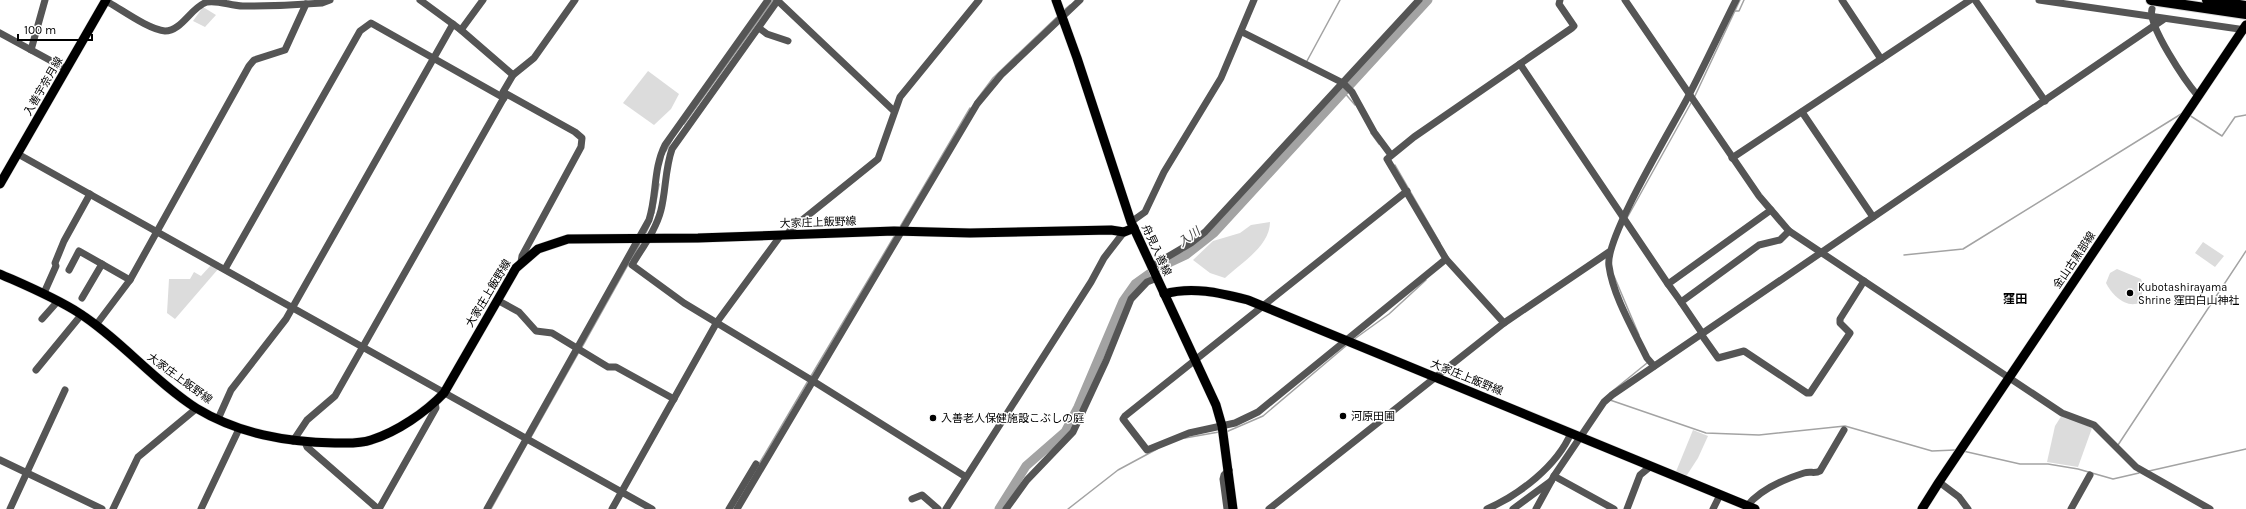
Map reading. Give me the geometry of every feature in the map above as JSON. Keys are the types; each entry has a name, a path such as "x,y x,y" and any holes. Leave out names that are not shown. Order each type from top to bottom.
{"highway":[{"path":"2207,0 2246,6"},
{"path":"2151,8 2246,14"}],"main road":[{"name":"入善宇奈月線","path":"0,184 106,0"},
{"name":"舟見入善線","path":"1056,0 1061,18 1077,58 1132,225 1214,401 1222,426 1233,509"},
{"name":"金山古黒部線","path":"1922,509 1938,482 2245,28"},
{"name":"大家庄上飯野線","path":"0,274 44,293 82,314 154,376 196,408 239,429 273,438 293,441 357,443 370,441 400,426 435,402 444,392 497,300 521,262 538,249 557,241 568,239 645,237 698,238 899,231 1015,232 1111,230 1124,232 1132,225"},
{"name":"大家庄上飯野線","path":"1164,294 1178,290 1198,290 1236,297 1262,306 1751,507"}],"street":[{"path":"32,50 45,0"},
{"path":"106,0 157,30 167,31 180,23 199,5 207,2 214,1 241,6 322,3 330,0"},
{"path":"420,0 461,30 513,75"},
{"path":"461,30 483,0"},
{"path":"293,441 307,420 335,396 505,96 503,92 513,75 534,58 575,0"},
{"path":"645,237 655,198 656,166 665,145 768,0"},
{"path":"487,509 578,348 661,212 667,165 672,149 778,0 894,111"},
{"path":"612,509 717,322 784,235 878,159 894,111 906,88 979,0"},
{"path":"738,509 899,231 988,88 1080,0"},
{"path":"1152,266 1191,243 1205,232 1419,0"},
{"path":"1504,323 1446,259 1387,159 1414,137 1572,28 1574,26 1559,4 1560,0"},
{"path":"1625,0 1732,158 1771,210 1789,231 2062,413 2094,425 2136,467 2210,509"},
{"path":"1654,366 1647,358 1617,293 1608,266 1609,252 1624,218 1689,95 1736,0"},
{"path":"1842,0 1881,58"},
{"path":"1732,158 1970,0"},
{"path":"1974,0 2044,101"},
{"path":"2039,0 2109,12 2151,8 2164,19 2245,28"},
{"path":"1132,225 1145,212 1164,172 1221,78 1242,32 1251,1"},
{"path":"96,325 130,280 250,66 254,60 285,50 306,4"},
{"path":"2151,8 2154,27 2187,83 2198,96"},
{"path":"1487,509 1507,499 1550,464 1604,402 1820,252 2164,19"},
{"path":"225,270 360,31 371,23 505,96 575,132 582,138 581,147 522,256 521,262"},
{"path":"218,419 231,390 286,319 453,24"},
{"path":"759,28 767,34 788,41"},
{"path":"1242,32 1343,83 1351,91 1374,132 1391,155"},
{"path":"0,33 66,69"},
{"path":"1520,64 1718,358 1744,351 1807,393 1810,393 1850,333 1840,323 1840,319 1864,282"},
{"path":"1802,112 1873,217"},
{"path":"18,154 652,509"},
{"path":"1407,192 1194,360 1123,419 1148,450 1189,434 1245,420 1258,412 1350,341 1446,259"},
{"path":"44,293 56,266 55,263 64,241 90,194"},
{"path":"1668,284 1771,210"},
{"path":"1681,302 1759,245 1780,240 1789,231"},
{"path":"946,509 1091,282 1104,258 1124,232"},
{"path":"69,270 79,250 130,280"},
{"path":"1269,509 1504,323 1609,252"},
{"path":"629,263 684,303 813,381 966,478"},
{"path":"82,298 102,264"},
{"path":"1006,509 1027,480 1073,432 1106,361 1131,299 1147,282 1157,278"},
{"path":"497,300 519,312 536,331 552,334 608,367 616,367 674,399"},
{"path":"42,319 58,301"},
{"path":"36,370 82,314"},
{"path":"10,509 65,390"},
{"path":"305,442 307,447 379,509 436,408 435,402"},
{"path":"113,509 138,457 196,408"},
{"path":"201,509 239,429"},
{"path":"1751,507 1757,494 1801,474 1820,471 1844,430"},
{"path":"1536,509 1575,435"},
{"path":"0,460 102,509"},
{"path":"729,509 756,464"},
{"path":"1627,509 1640,475 1651,466"},
{"path":"1227,509 1223,479 1224,475 1229,470"},
{"path":"2071,509 2090,475"},
{"path":"1513,509 1553,478"},
{"path":"1553,478 1614,509"},
{"path":"1938,482 1959,497 1968,509"},
{"path":"912,499 922,495 938,509"},
{"path":"1713,509 1720,495"}],"shaded area":[{"path":"203,7 216,15 205,27 193,21"},
{"path":"648,71 679,94 671,109 654,125 623,103"},
{"path":"1270,222 1269,231 1260,246 1225,278 1210,273 1193,260 1213,241 1240,233 1251,225"},
{"path":"2203,242 2224,256 2215,267 2195,253"},
{"path":"212,264 219,268 175,319 167,313 169,279 190,279 194,272 201,276"},
{"path":"2117,269 2141,279 2143,285 2141,302 2136,304 2125,303 2120,300 2109,288 2106,283 2110,273"},
{"path":"2062,415 2092,428 2078,467 2047,462 2055,426"},
{"path":"1693,430 1708,436 1698,458 1685,478 1675,474"}],"waterway":[{"path":"684,124 773,0"},
{"path":"1307,61 1340,0"},
{"name":"入川","path":"999,509 1026,466 1065,432 1078,407 1123,301 1135,284 1156,269 1186,255 1214,233 1428,0"},
{"path":"1694,98 1740,0"},
{"path":"1735,11 1739,11 1744,0"},
{"path":"1064,10 1070,5"},
{"path":"975,102 993,78 1058,16"},
{"path":"1343,91 1355,105"},
{"path":"1627,218 1691,103"},
{"path":"900,227 970,108"},
{"path":"1904,255 1963,249 2181,114"},
{"path":"2189,115 2222,136 2235,117 2246,115"},
{"path":"1371,133 1379,144"},
{"path":"666,151 672,140"},
{"path":"1395,165 1440,243"},
{"path":"654,213 659,184"},
{"path":"645,235 650,224"},
{"path":"811,376 895,235"},
{"path":"631,260 641,242"},
{"path":"2118,445 2246,251"},
{"path":"581,349 629,263"},
{"path":"1614,276 1639,335"},
{"path":"1353,340 1389,314 1426,280"},
{"path":"1226,432 1263,416 1347,345"},
{"path":"530,439 579,352"},
{"path":"1610,393 1647,363"},
{"path":"759,464 808,381"},
{"path":"1610,400 1706,433 1759,435 1845,426 1932,451 1955,450"},
{"path":"1185,438 1219,432"},
{"path":"491,509 528,442"},
{"path":"1068,509 1118,470 1157,449"},
{"path":"2149,471 2246,449"},
{"path":"1963,451 2020,464 2048,464 2078,469 2113,479 2139,473"}],"place":[{"name":"Kubotashirayama Shrine 窪田白山神社","path":"2130,293"},
{"name":"河原田圃","path":"1343,416"},
{"name":"入善老人保健施設こぶしの庭","path":"933,418"}],"district":[{"name":"窪田","path":"2015,299"}]}
